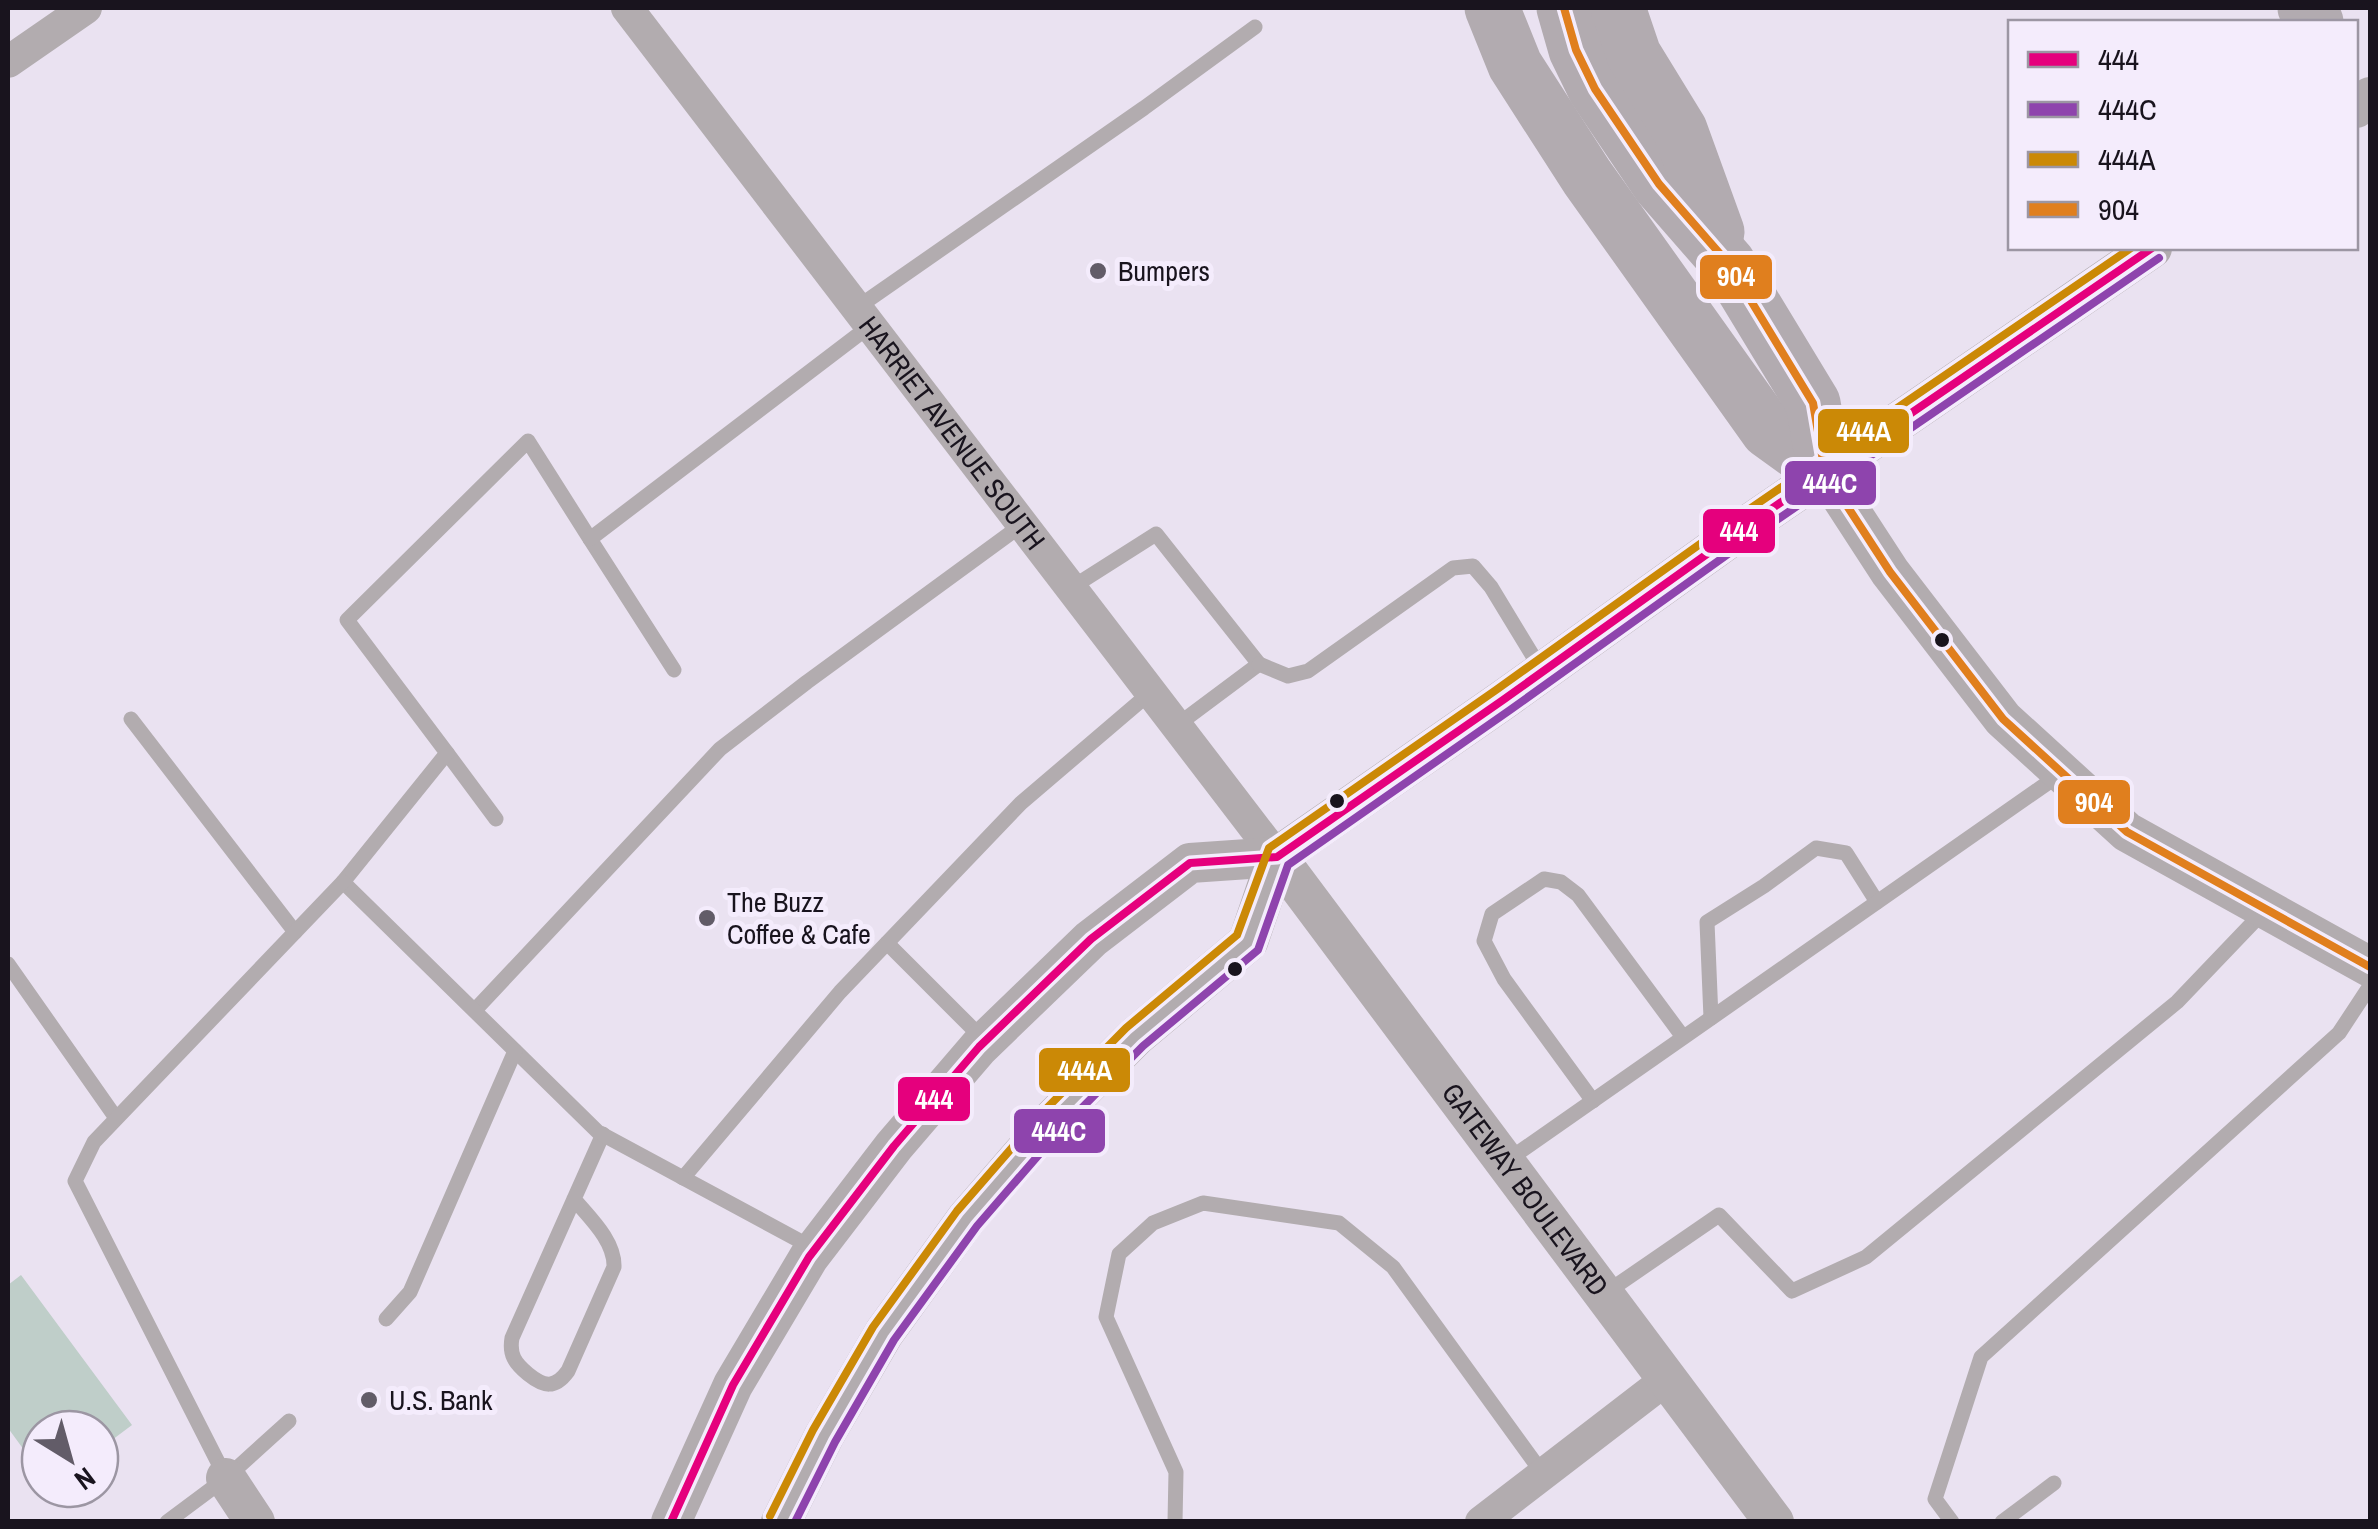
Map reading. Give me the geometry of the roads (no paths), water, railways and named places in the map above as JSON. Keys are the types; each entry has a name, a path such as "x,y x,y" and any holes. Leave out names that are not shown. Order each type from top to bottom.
{"highway":[{"path":"1492,8 1516,66 1586,177 1734,384 1768,431 1825,472"},
{"path":"1564,8 1576,50 1594,88 1659,184 1728,263 1813,403 1825,472"},
{"path":"1618,8 1634,55 1680,130 1728,263"}],"street":[{"path":"8,62 86,8"},
{"name":"HARRIET AVENUE SOUTH","path":"627,8 1276,856"},
{"path":"671,1522 733,1385 816,1250 894,1146 985,1041 1091,939 1190,863 1276,856 2149,250"},
{"path":"1825,472 1890,572 2004,719 2126,832 2370,968"},
{"path":"781,1522 824,1436 884,1333 967,1218 1053,1119 1121,1051 1248,942 1276,856"},
{"name":"GATEWAY BOULEVARD","path":"1276,856 1774,1522"},
{"path":"1481,1522 1667,1379"},
{"path":"226,1478 256,1522"}],"lane":[{"path":"590,539 864,316 1255,27"},
{"path":"496,819 347,620 528,441 674,670"},
{"path":"474,1010 720,749 1023,524"},
{"path":"1071,588 1156,534 1259,664 1288,676 1308,670 1453,568 1474,566 1543,672"},
{"path":"1176,726 1259,664"},
{"path":"683,1178 840,992 887,943 1021,804 1151,692"},
{"path":"132,719 294,932"},
{"path":"226,1478 75,1181 94,1142 344,882 447,753"},
{"path":"1505,1162 2062,773"},
{"path":"1711,1018 1707,922 1816,848 1846,853 1877,902"},
{"path":"1593,1101 1504,979 1484,941 1492,914 1522,892 1544,879 1561,882 1578,895 1683,1037"},
{"path":"344,882 603,1134 816,1250"},
{"path":"1604,1294 1719,1215 1792,1292 1866,1257 2176,1002 2266,909"},
{"path":"887,943 985,1041"},
{"path":"8,964 116,1118"},
{"path":"1952,1522 1935,1499 1981,1357 2338,1032 2370,986"},
{"path":"386,1319 410,1292 515,1050"},
{"path":"574,1199 608,1244 614,1255 614,1267 568,1371 553,1386 543,1385 516,1364 510,1351 512,1338 574,1199 603,1134"},
{"path":"1176,1522 1176,1472 1106,1317 1118,1254 1153,1223 1203,1203 1339,1223 1393,1267 1543,1474"},
{"path":"167,1522 226,1478 290,1421"},
{"path":"2002,1522 2054,1483"}],"place":[{"name":"Bumpers","path":"1098,271"},
{"name":"The Buzz Coffee & Cafe","path":"707,918"},
{"name":"U.S. Bank","path":"369,1400"}]}
